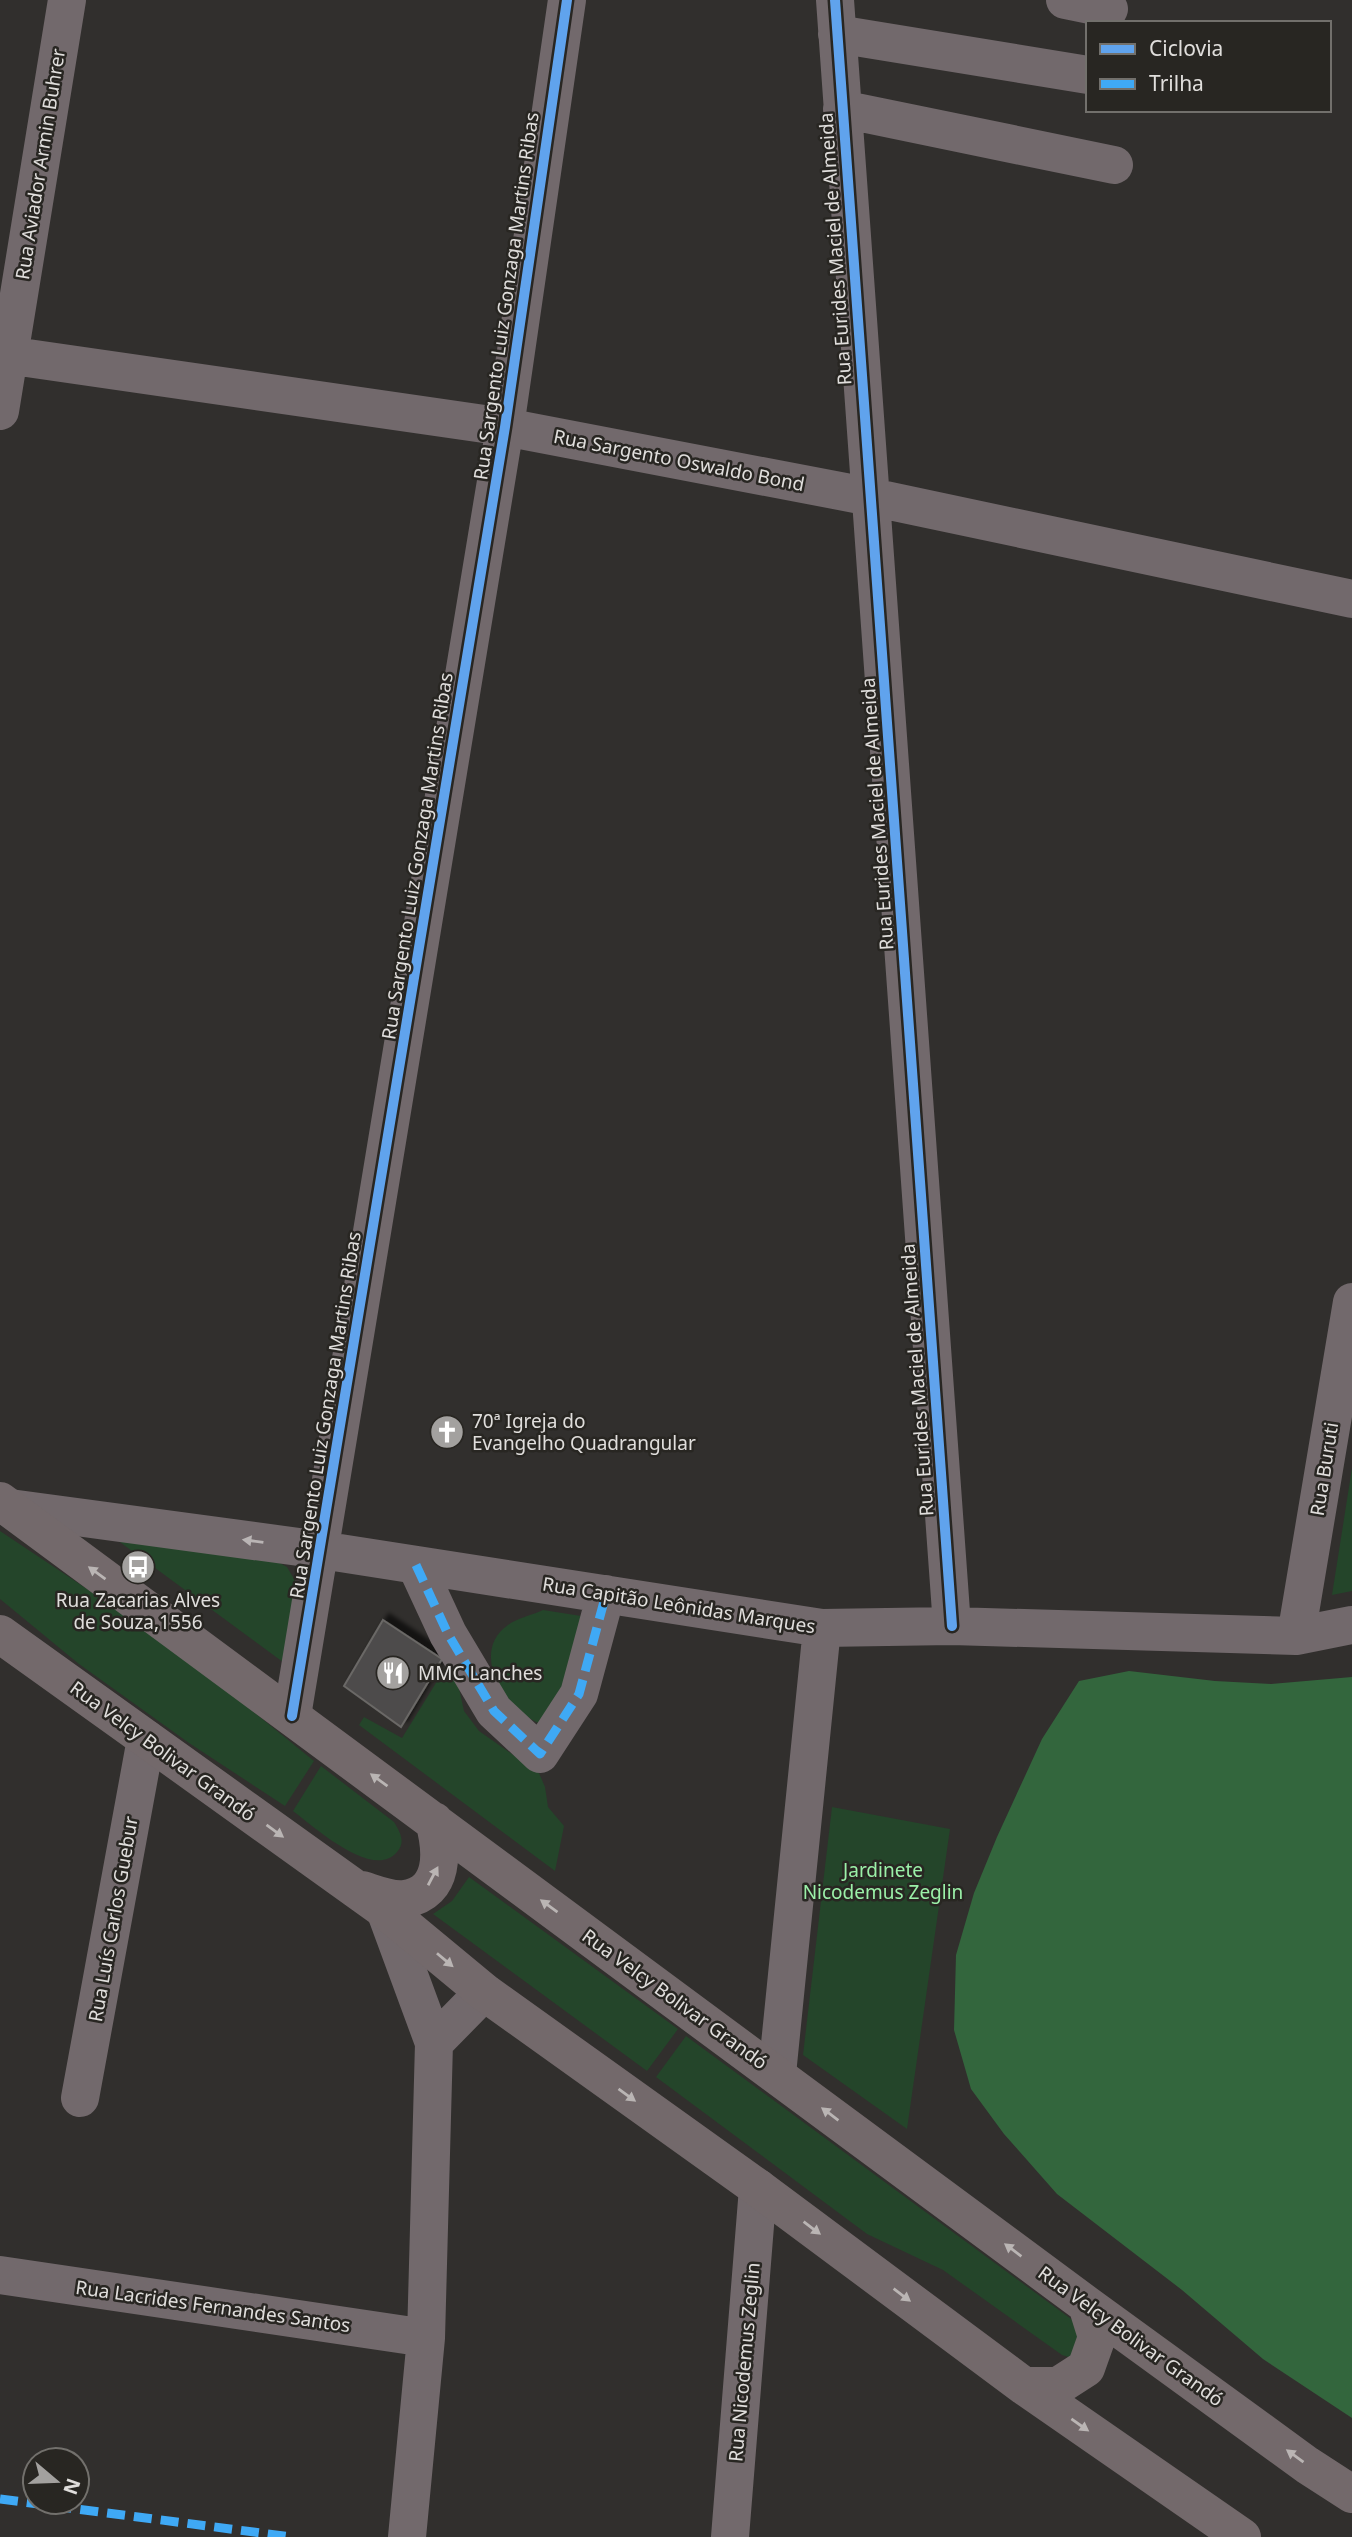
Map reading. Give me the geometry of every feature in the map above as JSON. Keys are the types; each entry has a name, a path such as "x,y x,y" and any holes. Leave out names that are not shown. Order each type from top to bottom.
{"main road":[{"name":"Rua Velcy Bolivar Grandó","path":"5,1505 1087,2305 1307,2465 1352,2494"},
{"name":"Rua Velcy Bolivar Grandó","path":"0,1634 385,1910 484,1992 758,2188 1024,2386 1242,2537"},
{"path":"353,1887 386,1897 404,1899 421,1894 433,1882 439,1864 441,1846 434,1821"},
{"path":"1024,2386 1058,2386 1086,2368 1097,2337 1087,2305"}],"street":[{"name":"Rua Aviador Armin Buhrer","path":"0,411 5,354 67,0"},
{"name":"Rua Sargento Luiz Gonzaga Martins Ribas","path":"292,1716 505,427 567,0"},
{"path":"1065,0 1109,9"},
{"path":"836,17 1086,75"},
{"name":"Rua Eurides Maciel de Almeida","path":"836,17 952,1626"},
{"path":"842,109 1114,165"},
{"name":"Rua Sargento Oswaldo Bond","path":"5,354 505,427 871,496 1352,598"},
{"name":"Rua Buruti","path":"1296,1636 1352,1302"},
{"name":"Rua Capitão Leônidas Marques","path":"5,1505 321,1550 822,1628 952,1626 1296,1636 1352,1625"},
{"path":"416,1565 448,1634 494,1711 540,1754 579,1694 606,1594"},
{"path":"778,2074 822,1628"},
{"name":"Rua Luís Carlos Guebur","path":"80,2098 146,1739"},
{"path":"385,1910 434,2043 426,2338 407,2537"},
{"path":"434,2043 484,1992"},
{"name":"Rua Nicodemus Zeglin","path":"730,2537 758,2188"},
{"name":"Rua Lacrides Fernandes Santos","path":"0,2275 426,2338"}],"green space":[{"path":"1352,1468 1352,1591 1332,1595"},
{"path":"0,1531 132,1619 219,1684 314,1761 285,1806 189,1743 79,1664 0,1599"},
{"path":"113,1537 276,1561 287,1567 300,1589 287,1665"},
{"path":"543,1610 594,1618 546,1725 532,1720 506,1697 492,1667 491,1651 496,1637 508,1625"},
{"path":"447,1665 458,1684 464,1711 479,1731 539,1773 545,1787 548,1807 564,1826 555,1871 359,1725 364,1717 402,1738"},
{"path":"1129,1671 1215,1681 1271,1684 1352,1677 1352,2418 1263,2359 1182,2290 1057,2194 1004,2134 971,2089 954,2030 956,1955 974,1893 1042,1739 1079,1681"},
{"path":"321,1766 394,1822 402,1841 397,1852 386,1859 373,1860 359,1856 328,1838 293,1811"},
{"name":"Jardinete Nicodemus Zeglin","path":"832,1807 950,1829 907,2129 803,2055"},
{"path":"469,1877 678,2029 647,2071 433,1914 452,1901"},
{"path":"686,2036 1082,2327 1075,2359 1062,2355 943,2270 867,2234 656,2077"}],"building":[{"name":"MMC Lanches","path":"383,1620 442,1659 401,1727 344,1686"}],"marked path":[{"path":"416,1565 448,1634 494,1711 540,1754 579,1694 606,1594"},
{"path":"0,2499 292,2537"}],"cycle path":[{"path":"292,1716 505,427 567,0"},
{"path":"835,0 952,1626"}],"place":[{"name":"70ª Igreja do Evangelho Quadrangular","path":"447,1432"},
{"name":"Rua Zacarias Alves de Souza,1556","path":"138,1567"},
{"name":"MMC Lanches","path":"393,1673"}]}
